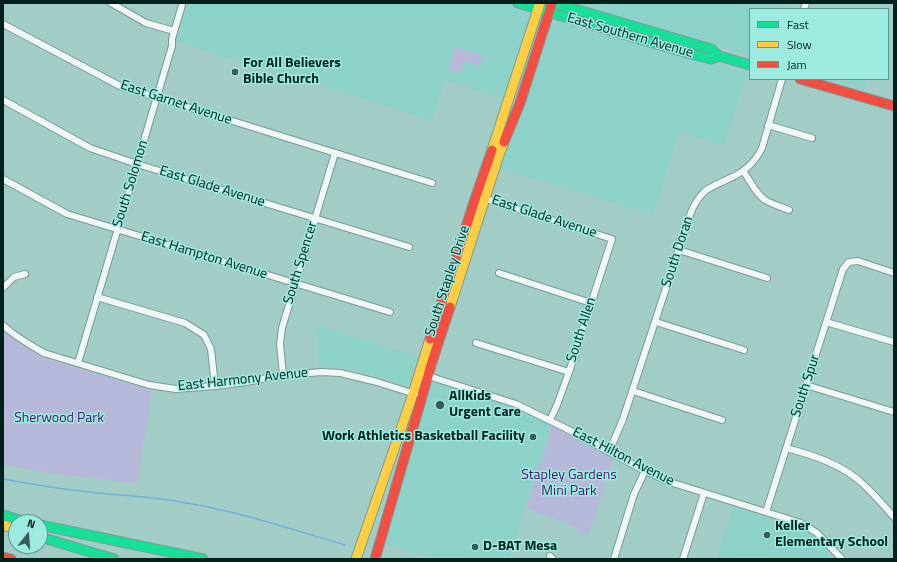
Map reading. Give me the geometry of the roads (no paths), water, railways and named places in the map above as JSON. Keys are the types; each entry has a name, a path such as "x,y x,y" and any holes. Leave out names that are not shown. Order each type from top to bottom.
{"main road":[{"name":"East Southern Avenue","path":"518,3 539,6 549,12 711,59 719,56"},
{"name":"East Southern Avenue","path":"553,3 711,49 719,56 749,65"},
{"name":"South Stapley Drive","path":"356,559 390,464 419,374 480,197 498,158 520,103 553,3"},
{"name":"South Stapley Drive","path":"375,559 509,99 539,6"},
{"path":"659,45 663,42 669,42 688,46 696,45"},
{"path":"803,80 894,106"},
{"path":"508,131 505,129 505,126 511,108 509,99"},
{"path":"401,429 402,443 398,461 398,464 401,467"},
{"path":"390,464 395,470 389,494 392,500"},
{"path":"48,527 203,559"},
{"path":"48,539 114,559"},
{"path":"3,557 11,559"}],"street":[{"path":"111,3 146,23 174,31"},
{"name":"South Solomon","path":"78,363 172,46 172,39 182,5"},
{"name":"East Garnet Avenue","path":"3,24 120,86 432,183"},
{"name":"South Doran","path":"609,452 624,419 693,207 700,196 707,190 743,171 753,163 758,156 762,148 782,80"},
{"name":"East Glade Avenue","path":"3,100 90,148 137,164 409,247"},
{"path":"768,125 812,138"},
{"name":"South Spencer","path":"283,375 280,344 282,328 314,218 335,153"},
{"path":"743,171 764,199 789,210"},
{"name":"East Hampton Avenue","path":"3,179 67,214 390,312"},
{"name":"East Glade Avenue","path":"480,197 612,239"},
{"name":"South Allen","path":"550,420 569,372 612,239"},
{"path":"678,250 767,278"},
{"name":"South Spur","path":"766,512 843,269 849,262 858,261 894,273"},
{"path":"499,273 591,303"},
{"path":"3,288 14,277 25,274"},
{"path":"97,297 185,323 204,335 211,349 216,386"},
{"path":"656,322 744,350"},
{"path":"826,322 894,342"},
{"name":"East Harmony Avenue","path":"3,324 9,331 44,353 153,385 176,389 216,386 283,375 322,372 378,382 422,396"},
{"path":"476,343 569,372"},
{"name":"East Hilton Avenue","path":"419,374 516,404 550,420 645,471 673,483 801,523 817,533 842,559"},
{"path":"806,385 894,412"},
{"path":"633,391 722,420"},
{"path":"786,448 815,457 855,477 865,485 893,514"},
{"path":"614,559 634,494 645,471"},
{"path":"683,559 704,493"}],"waterway":[{"path":"3,479 63,489 171,500 223,510 345,545"}],"place":[{"name":"For All Believers Bible Church","path":"235,72"},
{"name":"AllKids Urgent Care","path":"440,405"},
{"name":"Work Athletics Basketball Facility","path":"533,437"},
{"name":"Keller Elementary School","path":"767,535"},
{"name":"D-BAT Mesa","path":"475,547"}],"park label":[{"name":"Sherwood Park","path":"59,419"},
{"name":"Stapley Gardens Mini Park","path":"569,484"}]}
